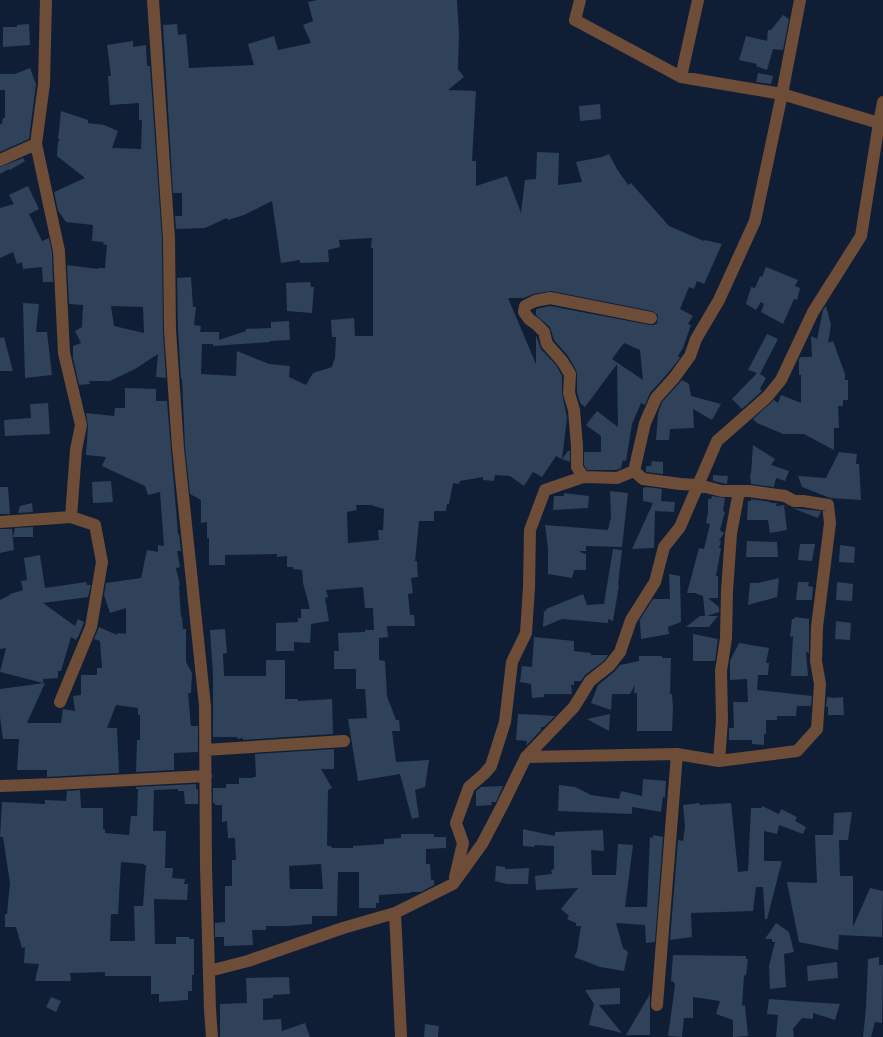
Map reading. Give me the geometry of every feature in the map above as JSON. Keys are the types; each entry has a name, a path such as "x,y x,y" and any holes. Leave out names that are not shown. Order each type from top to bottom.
{"street":[{"path":"46,0 44,84 36,144 59,251 64,353 81,425 76,450 71,517"},
{"path":"153,0 169,239 170,330 178,448 205,706 206,867 212,1037"},
{"path":"580,0 575,20 681,77 782,94 881,124"},
{"path":"681,77 698,0"},
{"path":"634,471 645,423 656,398 674,378 690,356 696,339 719,300 755,221 800,0"},
{"path":"209,971 248,961 343,928 395,914 453,884 482,844 526,757 574,707 590,681 608,666 620,652 631,620 656,582 664,547 680,527 717,441 767,396 781,380 813,312 862,236 881,124 883,102"},
{"path":"0,160 36,144"},
{"path":"583,477 578,467 578,446 574,410 569,393 570,374 562,361 547,344 544,332 529,319 524,312 524,306 550,298 651,318"},
{"path":"453,884 463,843 456,823 469,788 491,766 505,722 512,662 526,633 529,587 530,530 545,490 583,477 617,478 634,471"},
{"path":"526,757 677,754 719,761 797,751 818,729 820,684 816,660 817,627 830,523 828,505 794,501 785,496 749,491 722,491 698,485 643,479 634,471"},
{"path":"719,761 722,720 721,671 726,638 727,591 731,534 740,491"},
{"path":"0,522 71,517 95,525 102,562 91,627 60,702"},
{"path":"205,750 344,741"},
{"path":"657,1006 677,754"},
{"path":"0,786 206,776"},
{"path":"395,914 401,1037"}],"building":[{"path":"317,0 457,0 459,33 458,69 464,77 448,90 476,91 472,161 476,161 476,186 507,176 521,213 525,180 536,179 537,152 559,153 558,185 582,182 576,162 602,157 609,154 628,185 631,183 669,226 704,241 722,244 704,284 697,281 694,289 689,287 680,309 693,316 688,324 691,325 683,348 678,356 680,358 650,393 645,405 641,403 632,424 626,461 623,460 621,468 616,470 587,470 584,465 584,452 601,452 601,436 586,425 597,411 618,427 617,364 585,407 580,403 577,392 576,370 568,356 554,340 550,327 536,315 536,309 550,306 650,325 657,323 658,315 652,311 551,291 533,294 524,298 508,298 536,364 536,335 541,349 556,365 562,376 562,393 567,418 562,459 556,456 542,477 533,472 524,486 510,476 495,475 494,481 483,480 483,477 460,481 459,484 453,483 449,504 447,504 446,511 434,511 434,521 419,521 415,561 417,561 418,577 411,578 413,593 408,594 410,615 414,615 415,626 387,626 388,637 379,638 379,660 385,661 387,696 396,720 399,720 400,731 392,731 396,762 429,760 425,787 415,790 419,817 412,819 400,774 358,781 348,719 367,718 365,689 356,689 356,669 334,669 334,651 339,651 338,633 365,632 365,630 374,630 373,608 365,608 363,587 326,590 328,597 325,598 329,621 311,624 310,643 294,642 294,651 276,651 276,623 298,622 298,618 301,618 301,609 310,609 303,583 302,570 287,567 287,556 277,557 277,554 225,555 225,565 209,565 209,538 207,538 207,522 201,523 201,500 190,494 185,447 178,330 177,278 191,277 193,307 196,307 194,325 201,326 200,332 219,332 219,340 246,331 246,329 271,328 271,322 289,321 290,340 213,346 213,344 202,344 201,374 236,376 237,351 269,364 290,366 289,377 306,385 313,373 332,367 335,357 336,337 332,337 331,320 354,318 355,336 373,336 372,238 339,240 340,247 328,250 329,262 300,263 300,260 281,263 272,201 244,215 228,220 227,218 205,228 176,229 175,216 182,216 182,193 173,193 163,25 177,24 178,35 186,34 189,68 254,65 248,44 274,36 278,50 311,43 303,25 313,21 308,2","holes":["624,343 640,350 643,380 612,359","356,505 371,505 384,509 383,530 378,530 379,540 348,543 347,512 357,510"]},
{"path":"783,15 789,19 783,50 773,49 767,70 756,66 757,64 739,60 746,36 767,41 768,30 771,30"},
{"path":"29,24 30,45 3,47 3,27 17,27 17,25"},
{"path":"133,41 133,47 146,45 147,66 150,66 162,239 163,330 166,378 156,377 158,354 135,369 110,381 89,381 90,384 79,385 73,358 73,346 81,343 75,331 82,327 83,305 69,304 67,265 98,269 105,268 107,245 103,244 104,242 92,241 93,225 66,222 58,211 54,192 85,178 57,156 58,142 60,139 58,139 61,111 88,120 88,123 104,125 118,131 112,148 141,149 142,120 139,120 139,103 110,105 108,76 111,76 107,45","holes":["111,306 143,307 144,333 114,326"]},
{"path":"30,68 36,84 29,139 0,152 0,124 2,124 3,118 5,118 5,90 0,90 0,74 15,74"},
{"path":"758,73 773,76 771,84 756,82"},
{"path":"600,104 601,119 580,121 579,106"},
{"path":"23,158 25,161 0,174 0,167"},
{"path":"28,186 39,209 29,214 42,241 49,238 52,252 53,282 43,282 42,267 23,269 22,262 17,264 13,252 0,258 0,208 14,204 9,195"},
{"path":"766,267 798,280 795,286 800,288 797,300 794,299 783,324 761,312 764,304 761,302 756,310 746,304 751,287 755,288"},
{"path":"310,282 311,287 314,287 312,313 287,311 286,283"},
{"path":"23,303 39,304 36,332 47,332 52,375 25,378"},
{"path":"826,306 831,325 828,343 833,341 845,374 845,380 848,380 848,400 843,400 843,406 838,406 839,428 834,428 834,450 804,434 783,434 757,423 753,419 774,400 778,403 781,395 801,403 801,375 799,375 799,360 800,357 812,357 811,336 817,339 823,310"},
{"path":"767,334 778,339 760,374 766,378 760,389 762,391 742,409 732,399 757,373 748,370"},
{"path":"4,337 13,371 0,371 0,338"},
{"path":"682,380 689,384 691,396 721,404 712,420 693,409 694,428 670,429 669,440 656,440 658,413 662,402"},
{"path":"125,388 156,389 156,401 167,401 178,534 181,551 177,551 180,567 176,568 180,585 181,617 183,629 186,629 186,662 192,673 191,693 188,693 191,726 198,726 198,752 174,753 174,770 136,772 137,740 140,740 140,715 138,715 138,708 116,705 107,728 117,728 119,773 47,777 47,770 17,770 19,739 3,739 0,717 0,689 45,683 27,723 61,723 63,709 75,711 73,696 81,695 81,675 97,675 97,668 102,668 100,641 94,639 99,627 117,635 117,633 126,634 126,608 110,613 104,595 106,583 141,578 147,550 158,552 158,545 164,546 160,492 148,495 145,486 102,466 106,457 86,455 88,426 86,413 114,416 115,408 125,408"},
{"path":"48,403 50,434 5,436 4,420 31,418 30,404"},
{"path":"753,445 775,459 771,465 789,471 785,481 776,478 774,487 751,484 750,474"},
{"path":"568,451 570,451 570,462 562,459"},
{"path":"839,452 857,454 856,464 859,464 861,500 830,498 802,487 798,476 826,478"},
{"path":"652,461 663,462 663,474 646,472 646,466 651,466"},
{"path":"713,475 728,476 727,484 713,481"},
{"path":"111,481 113,502 93,503 92,482"},
{"path":"0,487 8,487 10,514 0,514"},
{"path":"643,488 662,489 661,501 675,502 674,512 655,511 654,548 632,549 653,503 643,501"},
{"path":"610,491 628,493 622,547 586,546 586,551 580,552 586,554 586,570 574,570 572,578 548,574 548,548 545,525 608,530 611,517"},
{"path":"564,493 589,496 588,508 553,510 554,496 564,496"},
{"path":"712,496 725,498 723,511 725,512 720,530 724,533 719,541 721,541 719,548 721,548 716,576 718,576 718,598 708,598 719,607 719,612 707,616 718,616 709,627 686,627 700,616 705,616 703,596 695,593 687,593 699,548 704,549 710,524 706,523 708,499 711,499"},
{"path":"751,499 777,503 776,506 784,505 787,530 770,533 768,520 747,520 748,501 751,501"},
{"path":"32,503 33,512 18,513 20,506"},
{"path":"792,508 821,511 818,518"},
{"path":"33,527 33,537 13,537 15,528"},
{"path":"0,529 12,529 14,550 0,553"},
{"path":"747,541 777,542 778,557 746,557"},
{"path":"800,544 815,544 812,561 798,560"},
{"path":"840,545 855,547 854,563 839,562"},
{"path":"613,549 622,550 619,585 613,621 608,619 608,623 562,619 543,627 544,611 546,611 546,609 583,594 587,605 604,604"},
{"path":"40,555 45,588 86,582 87,585 91,585 88,597 43,603 75,626 78,619 84,622 76,640 71,637 61,671 58,671 58,678 43,679 43,683 0,672 6,648 0,649 0,600 10,594 23,590 21,581 27,580 24,558"},
{"path":"669,574 680,576 681,622 668,627 669,634 641,639 639,621 653,599 670,599"},
{"path":"779,578 777,597 748,605 750,583 758,583"},
{"path":"798,582 809,582 808,586 813,587 812,600 796,600"},
{"path":"837,582 853,584 852,601 836,600"},
{"path":"795,617 809,619 809,653 806,652 808,676 791,676 793,636 790,637 792,619"},
{"path":"836,621 851,623 850,640 835,639"},
{"path":"225,629 227,653 223,654 224,676 266,676 266,660 285,660 285,699 298,699 298,701 332,699 333,734 243,740 243,738 238,739 237,737 213,737 213,675 210,630"},
{"path":"693,634 718,639 715,661 693,661"},
{"path":"534,637 574,641 574,651 591,653 591,655 608,655 604,661 585,675 581,681 574,681 574,685 571,685 572,694 544,694 544,697 532,698 531,684 520,682 522,666 532,667"},
{"path":"739,643 769,648 766,663 769,663 768,675 758,675 757,690 812,696 811,706 797,706 796,716 777,716 777,720 766,720 764,745 752,744 752,740 729,740 729,728 734,728 733,702 748,702 747,679 730,680 730,661"},
{"path":"639,656 662,656 662,658 671,658 670,694 672,694 673,709 672,731 637,731 637,693 634,693 635,685 630,694 612,694 611,710 591,703 598,685 620,665 639,661"},
{"path":"827,697 843,697 844,715 828,715 828,707 826,707"},
{"path":"518,714 555,716 544,727 541,727 541,730 526,746 527,741 516,740"},
{"path":"610,714 609,731 587,719"},
{"path":"334,749 334,769 321,769 332,788 328,790 327,846 331,846 332,848 353,848 353,846 384,844 384,839 401,838 401,834 434,834 434,837 446,837 446,848 426,849 426,864 430,864 431,880 434,880 434,885 421,892 379,895 379,903 376,903 376,908 359,908 359,872 338,872 337,916 312,916 312,924 266,926 266,930 252,930 253,945 224,946 224,937 215,937 215,923 225,922 225,886 232,886 232,860 236,860 235,838 228,838 227,821 222,822 222,805 215,805 215,803 213,803 213,788 226,788 226,784 239,784 239,778 256,777 255,754","holes":["321,864 323,889 290,889 289,866"]},
{"path":"643,779 666,781 665,797 663,797 661,812 632,807 632,814 558,811 559,785 575,787 591,795 619,799 621,791 642,796"},
{"path":"196,784 196,789 198,789 198,804 185,804 184,791 178,791 178,789 154,790 153,831 166,831 165,868 173,868 172,878 185,879 184,884 188,884 187,900 154,899 155,944 176,944 176,937 189,937 189,939 194,939 194,975 192,975 192,991 188,991 188,1000 159,1002 159,994 151,994 151,976 105,976 105,972 70,973 71,981 35,981 39,964 24,963 25,947 22,948 16,927 5,927 5,914 7,914 10,883 3,837 0,837 2,802 45,804 45,800 66,801 67,791 80,790 81,808 103,808 103,829 105,829 105,833 129,835 131,816 137,816 138,789 136,789 136,787","holes":["121,862 146,865 143,906 134,906 135,941 110,941 111,914 118,914"]},
{"path":"503,786 496,802 491,802 492,805 476,806 476,791 481,787"},
{"path":"699,803 700,805 731,803 738,872 748,871 751,808 762,808 762,806 779,814 781,809 797,817 795,821 806,827 803,834 779,825 777,834 764,831 764,861 782,861 767,919 765,919 763,887 756,887 753,911 691,913 692,937 670,940 678,840 683,841 685,827 683,805"},
{"path":"852,812 848,840 839,840 840,876 853,876 853,927 870,888 883,891 882,937 839,935 838,950 799,942 787,882 817,883 815,835 833,835 834,813"},
{"path":"523,829 555,836 555,832 603,830 604,851 591,850 592,875 616,875 618,844 633,845 625,907 647,907 650,837 653,838 653,835 663,837 655,942 646,943 645,925 616,923 623,948 628,952 624,971 600,967 574,957 577,951 581,926 576,926 576,923 567,919 569,916 561,909 578,888 536,890 535,876 552,874 551,870 554,869 554,846 523,846"},
{"path":"496,866 505,867 505,869 529,868 528,884 507,884 495,881"},
{"path":"776,923 789,932 794,952 784,954 786,987 770,989 769,966 775,942 772,942 772,939 765,939"},
{"path":"673,955 746,956 746,959 748,959 746,976 744,975 742,1006 745,1005 748,1036 733,1037 733,1020 716,1014 720,1001 693,997 693,1018 684,1018 682,1037 668,1036 675,986 674,982 671,981"},
{"path":"879,957 879,965 883,965 882,1023 875,1022 871,1037 863,1037 868,959"},
{"path":"837,962 838,978 808,981 807,966"},
{"path":"289,977 290,994 273,995 273,998 263,999 263,1020 281,1019 282,1031 305,1023 310,1037 220,1037 220,1004 247,1003 246,978"},
{"path":"620,988 620,1004 599,1005 622,1033 589,1025 594,1004 585,990"},
{"path":"650,994 650,1035 626,1035"},
{"path":"51,997 61,1001 56,1012 46,1007"},
{"path":"769,999 840,1004 835,1020 813,1013 813,1019 802,1018 793,1029 794,1037 776,1037 778,1015 767,1014"},
{"path":"425,1024 439,1026 438,1037 424,1037"}]}
